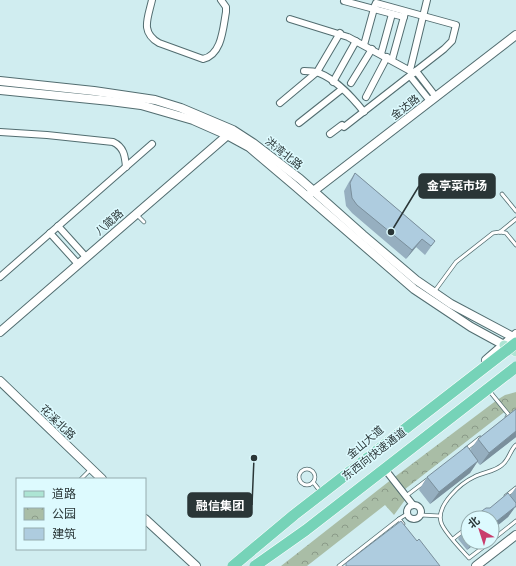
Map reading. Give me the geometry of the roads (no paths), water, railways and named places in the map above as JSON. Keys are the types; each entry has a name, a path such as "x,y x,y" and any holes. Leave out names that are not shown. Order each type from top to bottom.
{"highway":[{"name":"东西向快速通道","path":"233,566 294,515 515,338"},
{"name":"东西向快速通道","path":"255,566 306,530 516,367"}],"main road":[{"name":"金达路","path":"311,194 516,35"},
{"name":"洪湾北路","path":"0,81 94,91 155,100 181,108 253,143 311,194 433,292 466,312 515,338"},
{"name":"洪湾北路","path":"0,90 140,105 230,132"},
{"name":"八箴路","path":"0,332 230,132"},
{"name":"洪湾北路","path":"311,194 389,269 428,300 471,327 504,345"},
{"name":"金山大道","path":"227,566 504,345 515,338"},
{"path":"504,345 516,352"},
{"path":"259,566 404,452 463,414 516,373"},
{"name":"花溪北路","path":"0,381 101,478"},
{"path":"146,520 196,566"},
{"path":"476,566 516,535"}],"street":[{"path":"152,0 146,25 148,33 154,40 203,59 214,54 219,45 226,12 226,7 221,0"},
{"path":"381,54 393,0"},
{"path":"412,72 427,0"},
{"path":"330,134 342,125 344,127 364,112 412,72 449,44 456,25 423,16 405,14 375,4 344,1"},
{"path":"364,45 375,4"},
{"path":"366,97 389,58 405,14"},
{"path":"290,19 340,33 372,48 412,72 433,99"},
{"path":"280,103 317,72 340,33"},
{"path":"333,82 356,40"},
{"path":"351,83 372,48"},
{"path":"304,71 317,72 333,82 342,89 364,112"},
{"path":"299,123 342,89"},
{"path":"0,132 47,134 113,142 122,149 125,156 126,166"},
{"path":"0,277 152,144"},
{"path":"58,226 86,257"},
{"path":"50,233 78,264"},
{"path":"384,468 413,505 420,508 421,515 418,518 413,519 408,517 407,514 408,508 413,505"}],"lane":[{"path":"502,194 516,211"},
{"path":"136,214 144,222"},
{"path":"428,300 456,262 490,235 500,232 516,219"},
{"path":"500,232 506,233 516,245"},
{"path":"491,393 512,420"},
{"path":"503,420 509,415"},
{"path":"461,453 485,434"},
{"path":"460,547 441,524 440,516 445,503 472,477 502,465 516,444"},
{"path":"82,478 91,469"},
{"path":"306,470 312,472 315,476 313,482 306,485 302,482 300,477 302,472 306,470"},
{"path":"406,496 430,477"},
{"path":"313,482 321,492"},
{"path":"504,498 516,488"},
{"path":"340,566 407,514"},
{"path":"421,515 440,516"},
{"path":"399,519 404,525"},
{"path":"500,534 516,521"},
{"path":"453,539 460,533"},
{"path":"462,550 469,558 479,550"}],"place":[{"name":"金亭菜市场","path":"391,232"},
{"name":"融信集团","path":"254,458"}]}
